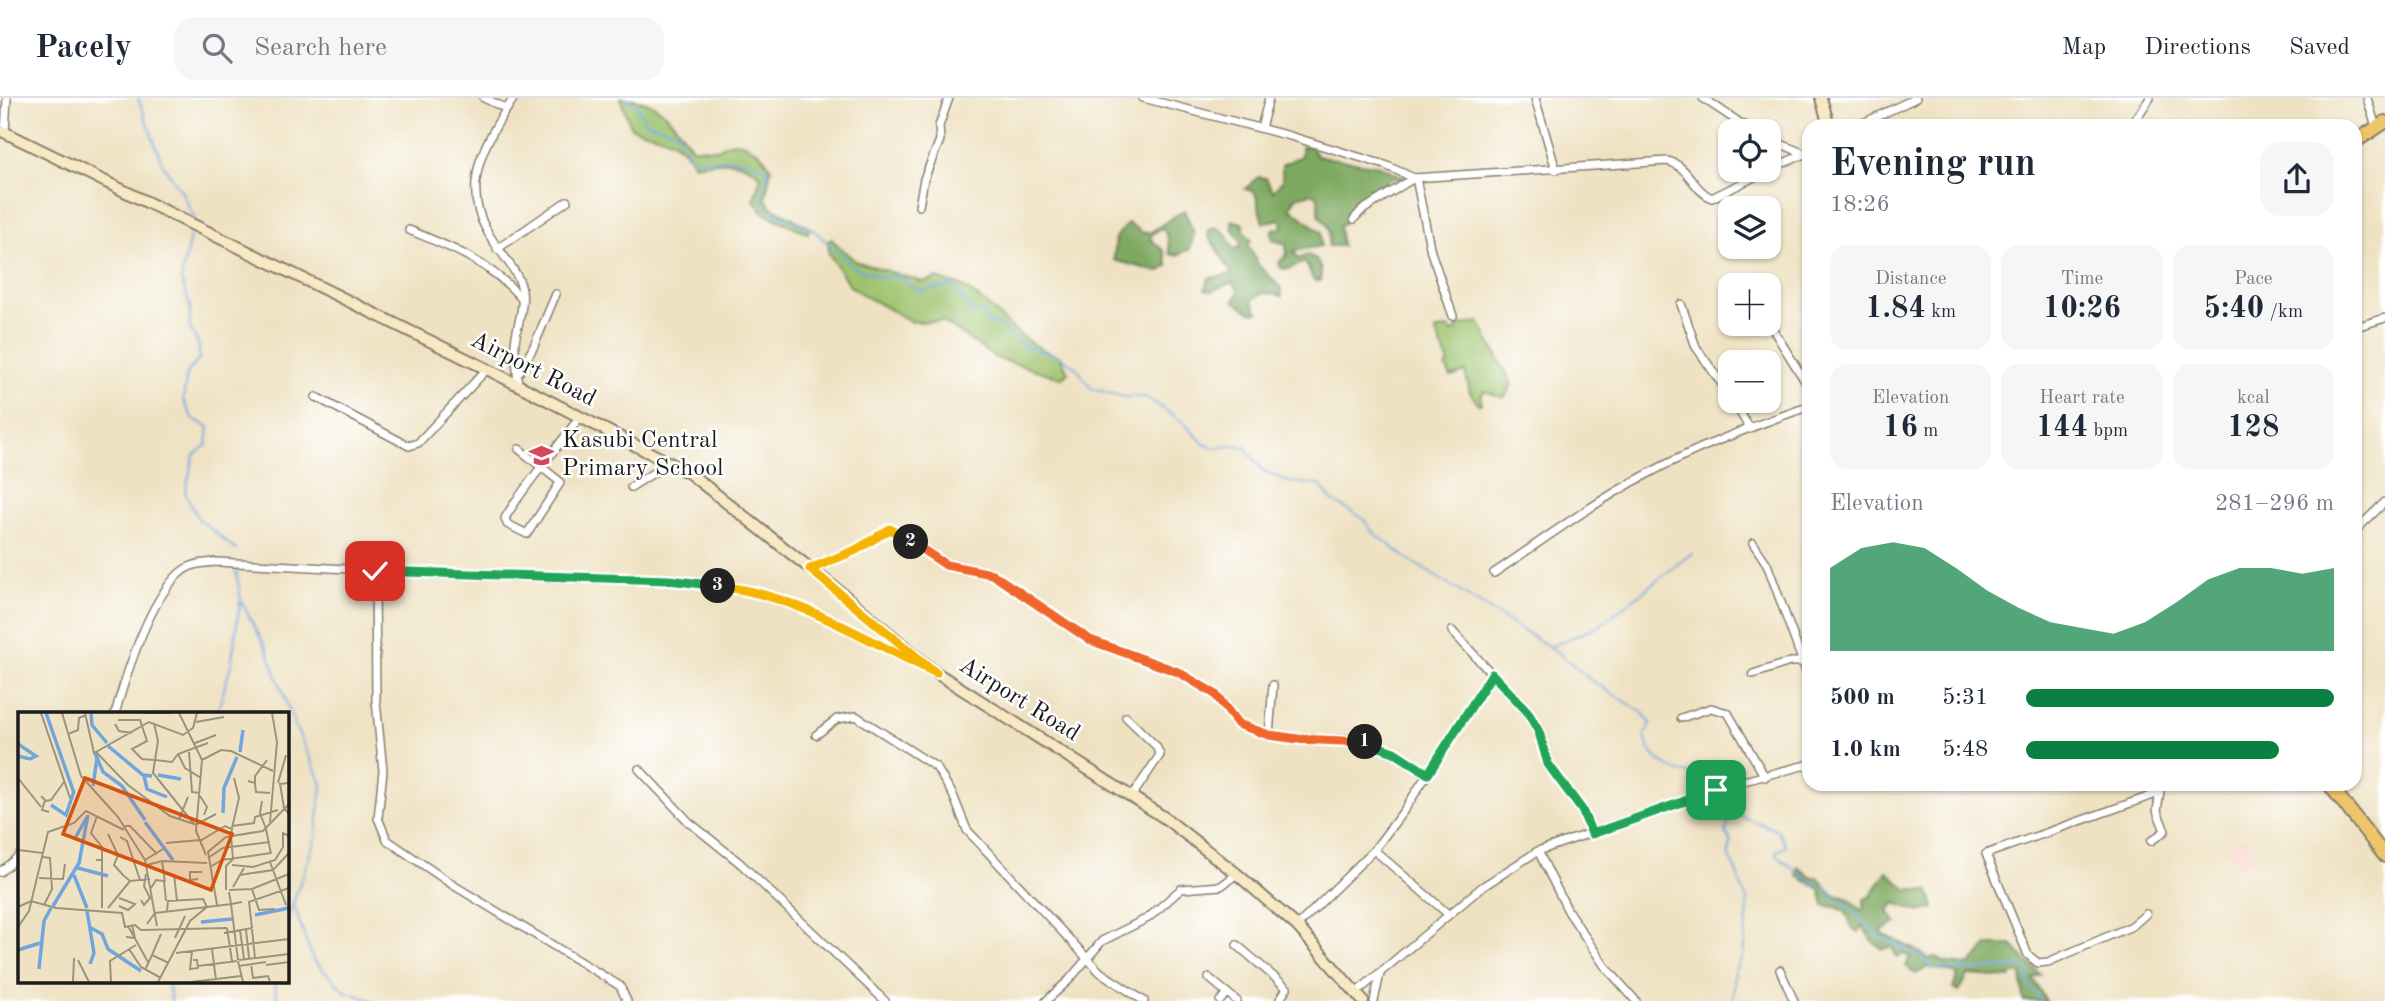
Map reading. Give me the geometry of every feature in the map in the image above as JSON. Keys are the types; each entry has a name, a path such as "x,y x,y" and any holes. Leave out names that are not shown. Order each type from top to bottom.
{"main road":[{"path":"2362,137 2382,125"},
{"path":"2334,791 2385,856"}],"street":[{"path":"2,132 8,98"},
{"path":"484,98 507,109"},
{"path":"514,98 483,151 474,185 479,215 497,249 519,279 523,308 515,346 519,371 517,386"},
{"path":"919,206 949,98"},
{"path":"1143,98 1261,128 1385,165 1415,178 1667,161 1680,165 1704,194 1712,198 1743,182"},
{"path":"1261,128 1269,98"},
{"path":"1535,98 1556,170"},
{"path":"1703,98 1734,119"},
{"path":"1821,98 1827,119"},
{"path":"1872,119 1916,98"},
{"path":"2136,119 2150,98"},
{"path":"2367,98 2382,125"},
{"name":"Airport Road","path":"2,132 487,369 669,463 706,485 936,673 1132,796 1237,874 1297,926 1360,996"},
{"path":"1781,143 1802,151"},
{"path":"1781,164 1802,155"},
{"path":"1354,219 1361,211 1415,178"},
{"path":"1415,178 1431,253 1453,316"},
{"path":"497,249 567,201"},
{"path":"409,230 481,263 508,282 522,298"},
{"path":"519,371 533,348 556,294"},
{"path":"1681,304 1696,346 1718,378"},
{"path":"2362,325 2385,318"},
{"path":"1777,336 1802,375"},
{"path":"316,397 409,446 418,443 487,369"},
{"path":"1494,573 1576,516 1644,476 1802,409"},
{"path":"1740,413 1750,429"},
{"path":"519,449 542,467 560,483 527,534 508,524 505,518 542,467 579,418"},
{"path":"631,487 669,463"},
{"path":"2362,524 2385,502"},
{"path":"810,569 856,550 890,529 946,565 992,574 1090,640 1178,672 1215,694 1238,724 1269,735 1298,739 1355,739 1394,752 1428,774"},
{"path":"1753,543 1764,555 1802,659"},
{"path":"116,712 135,652 156,608 176,577 187,568 217,562 375,571 669,580 736,587 822,615 936,673"},
{"path":"375,571 376,701 383,771 378,818 387,839 453,885 620,986 627,1001"},
{"path":"1452,631 1527,711 1539,732 1548,764 1582,810 1592,834"},
{"path":"1753,674 1790,662 1802,662"},
{"path":"1297,926 1374,850 1428,774 1492,674"},
{"path":"1269,735 1273,685"},
{"path":"1681,718 1711,708 1728,713 1765,778"},
{"path":"816,735 837,719 856,716 924,757 941,773 967,830 1100,972 1144,1001"},
{"path":"1126,717 1156,746 1160,755 1132,796"},
{"path":"1360,996 1380,972 1448,914 1505,871 1538,851 1741,782 1802,766"},
{"path":"639,769 689,822 745,868 885,1001"},
{"path":"2146,914 2132,926 2048,962 2038,963 2028,954 1986,854 2159,793 2157,811 2165,831 2151,841"},
{"path":"1374,850 1415,889 1448,914"},
{"path":"1538,851 1568,911 1604,965 1636,1001"},
{"path":"0,872 18,857"},
{"path":"1046,1001 1089,959 1102,941 1148,918 1181,889 1221,886 1237,874"},
{"path":"1237,945 1287,988 1279,1001"},
{"path":"1780,970 1794,1001"},
{"path":"1374,1001 1380,972"},
{"path":"1209,978 1237,1001"},
{"path":"1220,1001 1227,993"}],"shaded area":[{"path":"2246,837 2257,857 2238,868 2226,848"}],"green space":[{"path":"620,98 634,99 655,106 671,119 692,148 718,149 725,144 740,143 755,150 771,169 765,198 771,207 809,227 808,233 765,214 754,200 761,176 754,170 746,165 730,162 694,165 674,142 631,127"},
{"path":"1310,146 1317,156 1380,166 1404,177 1400,182 1393,177 1360,202 1358,210 1347,215 1345,223 1339,227 1342,246 1328,246 1329,232 1327,225 1318,215 1318,197 1312,193 1296,197 1290,208 1321,232 1321,246 1294,251 1298,259 1308,255 1315,258 1321,269 1321,281 1314,281 1305,262 1288,269 1281,268 1279,263 1287,254 1286,244 1273,240 1271,232 1274,228 1280,229 1283,224 1280,219 1263,223 1255,192 1245,189 1258,177 1266,178 1273,192 1282,181 1282,165 1301,156 1301,147"},
{"path":"1184,210 1194,233 1190,249 1177,255 1170,254 1168,238 1163,228 1153,233 1150,239 1164,251 1168,266 1158,272 1114,260 1116,236 1128,223 1143,233 1151,232"},
{"path":"1232,220 1244,224 1244,232 1251,240 1248,245 1259,266 1281,288 1282,296 1266,293 1252,301 1258,312 1252,313 1234,301 1239,292 1233,282 1212,291 1205,289 1209,278 1232,274 1208,235 1209,229 1216,227 1225,233 1234,249 1240,247 1241,242 1232,228"},
{"path":"831,239 855,261 923,282 938,278 963,287 1031,343 1060,356 1068,372 1062,378 996,358 942,321 912,322 865,296 850,286 829,254 828,242"},
{"path":"1479,322 1512,384 1504,398 1485,391 1481,395 1481,404 1478,404 1470,392 1465,372 1451,377 1446,367 1449,363 1435,331 1449,328 1451,332 1457,330 1457,326"},
{"path":"1798,867 1812,878 1818,877 1832,894 1849,899 1861,910 1864,908 1864,899 1870,897 1887,871 1906,889 1929,891 1934,908 1920,912 1895,903 1888,911 1897,923 1883,930 1882,934 1918,951 1928,959 1935,957 1946,963 1969,965 1989,945 2012,945 2041,975 2033,979 2046,1001 2024,1001 2021,974 2013,974 2010,978 1968,975 1959,992 1953,989 1958,974 1928,967 1916,974 1906,966 1910,957 1903,954 1897,958 1892,947 1883,949 1874,943 1862,926 1858,932 1851,927 1843,910 1824,905 1820,889 1797,876"}],"waterway":[{"path":"138,98 163,165 182,192 195,220"},
{"path":"627,98 638,106 645,122 676,131 692,160 741,159 765,167 768,174 760,196 766,208 815,231 853,267 882,277 895,276 920,291 953,285 970,309 984,315 989,325 996,323 1025,347 1060,356 1077,368"},
{"path":"190,236 181,280 190,306 190,328 199,346 199,359 187,373 183,400 193,419 209,427 207,445 194,455 185,493 198,518 236,550"},
{"path":"1078,370 1092,389 1125,397 1145,397 1182,421 1204,444 1214,448 1238,445 1246,448 1262,470 1289,482 1320,485 1331,500 1363,518 1372,531 1406,558 1559,653 1592,681 1642,712 1651,723 1645,734 1656,758 1671,768 1696,775 1703,787"},
{"path":"1550,647 1599,626 1692,553"},
{"path":"236,570 241,601 267,650 296,728 322,784 316,837 289,914"},
{"path":"218,712 231,665 240,603"},
{"path":"1713,795 1743,817 1777,830 1786,846 1776,852 1776,855 1810,881 1825,887 1832,898 1844,902 1879,936 1919,955 1933,968 1976,970 2019,966 2027,969 2029,986 2041,1001"},
{"path":"1731,809 1726,832 1731,842 1729,854 1747,900 1748,910 1743,957 1735,970 1733,1001"},
{"path":"294,906 313,960 345,991 373,1001"},
{"path":"168,984 171,1001"},
{"path":"274,984 278,1001"}],"place":[{"name":"Kasubi Central Primary School","path":"542,455"}],"route":[{"path":"375,571 669,580 736,587 822,615 892,653 936,673 810,569 856,550 890,529 946,565 992,574 1026,595 1058,621 1096,643 1157,662 1178,672 1215,694 1238,724 1269,735 1319,740 1355,739 1394,752 1428,774 1492,674 1527,711 1539,732 1542,751 1548,764 1582,810 1592,834 1716,790"}]}
